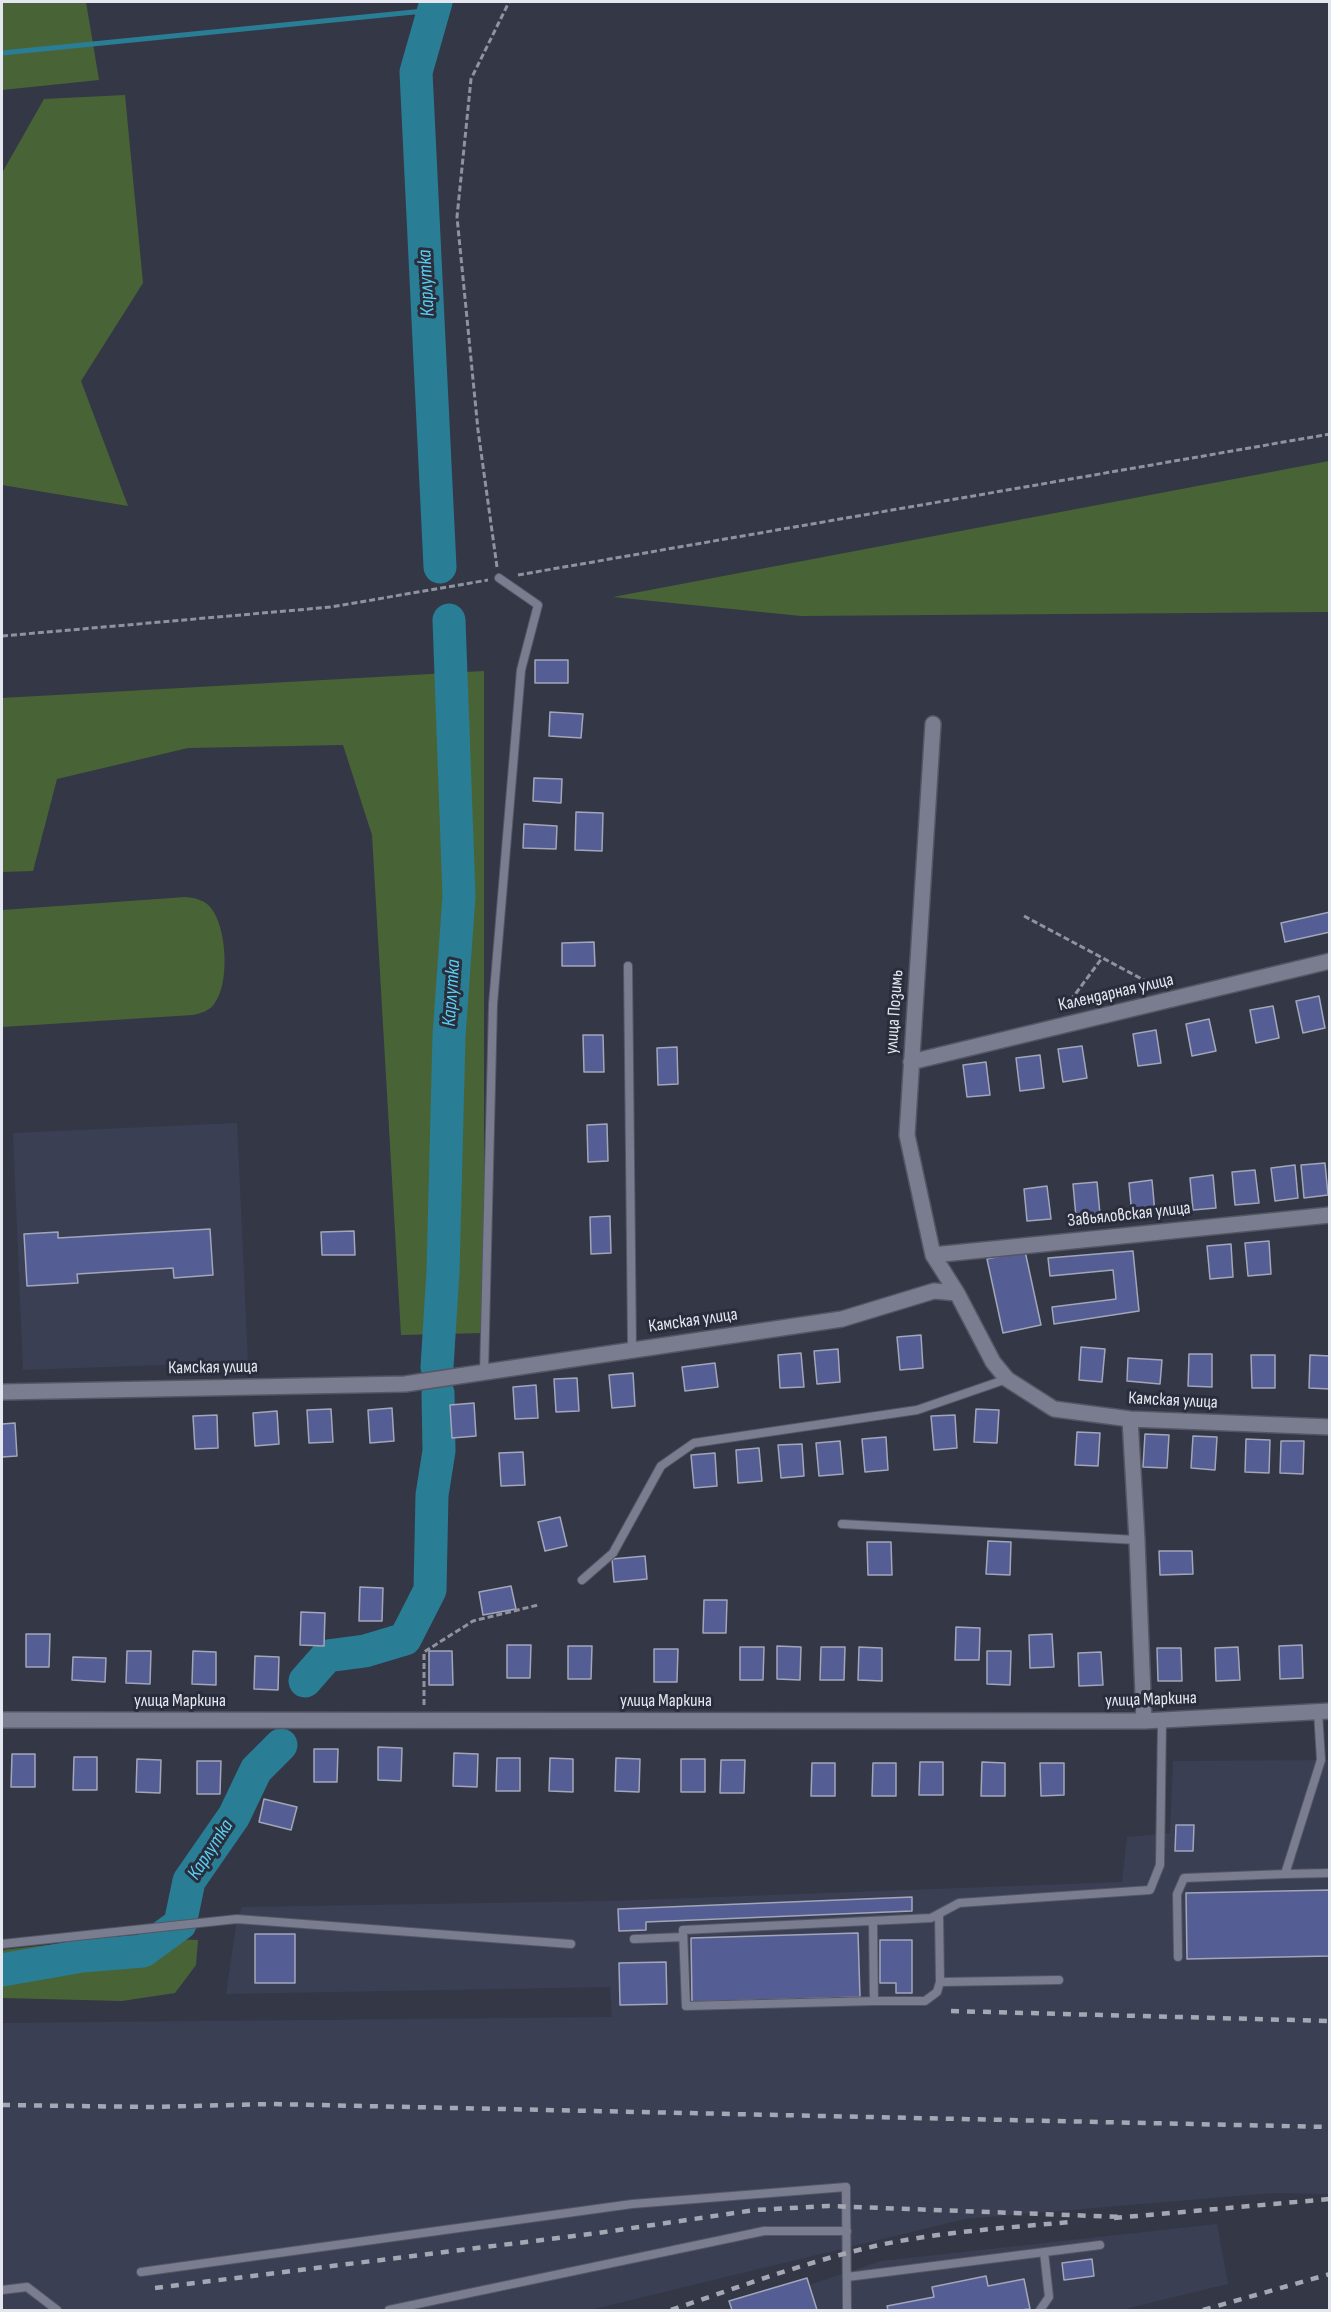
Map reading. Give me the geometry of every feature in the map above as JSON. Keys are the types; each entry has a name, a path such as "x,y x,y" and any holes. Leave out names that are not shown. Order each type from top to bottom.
{"street":[{"name":"улица Позимь","path":"933,724 906,1135 933,1255 957,1293"},
{"name":"Календарная улица","path":"911,1062 1329,961"},
{"name":"Завьяловская улица","path":"933,1255 1329,1215"},
{"name":"Камская улица","path":"2,1392 405,1384 842,1319 934,1291 957,1293 993,1362 1007,1379 1054,1409 1130,1419 1329,1427"},
{"path":"1130,1419 1144,1721"},
{"name":"улица Маркина","path":"2,1720 1144,1721 1324,1712"}],"lane":[{"path":"484,1373 493,1004 521,670 538,605 499,578"},
{"path":"628,966 632,1349"},
{"path":"582,1580 613,1553 661,1466 694,1443 917,1410 1007,1379"},
{"path":"842,1524 1137,1540"},
{"path":"1285,1874 1321,1760 1324,1712"},
{"path":"939,1914 940,1982 937,1992 925,2001 686,2006 683,1930 931,1918 960,1903 1150,1890 1160,1865 1162,1720"},
{"path":"1178,1957 1177,1894 1184,1878 1329,1873"},
{"path":"2,1944 237,1919 571,1944"},
{"path":"873,1921 874,2001"},
{"path":"634,1939 683,1937"},
{"path":"940,1982 1059,1980"},
{"path":"141,2272 632,2204 846,2187 847,2310"},
{"path":"389,2310 764,2231 847,2230"},
{"path":"847,2277 1100,2245"},
{"path":"1040,2310 1049,2297 1044,2252"},
{"path":"2,2290 27,2287 57,2310"}],"path":[{"path":"499,578 478,430 457,217 471,79 509,2"},
{"path":"2,636 331,607 1329,434"},
{"path":"1024,916 1178,998"},
{"path":"1050,1028 1102,958"},
{"path":"424,1721 424,1652 473,1621 538,1605"}],"shaded area":[{"path":"237,1123 248,1362 23,1370 13,1133"},
{"path":"1329,1760 1329,2194 1273,2193 965,2219 590,2310 2,2310 2,2023 612,2017 610,1987 226,1994 237,1919 242,1907 609,1901 1122,1882 1127,1837 1170,1833 1173,1761"},
{"path":"1217,2224 1228,2284 1121,2310 735,2310 881,2261"}],"green space":[{"path":"2,2 86,2 99,80 2,90"},
{"path":"125,95 143,283 81,381 128,506 2,485 2,173 44,99"},
{"path":"1329,461 1329,612 801,616 613,597"},
{"path":"484,671 484,1333 401,1335 372,835 343,745 188,748 57,779 33,871 2,872 2,698"},
{"path":"186,897 209,905 216,917 223,942 223,983 219,995 210,1008 193,1015 2,1027 2,910"},
{"path":"122,1937 198,1940 196,1965 175,1993 122,2001 2,1998 2,1950"}],"building":[{"path":"535,660 568,660 568,683 535,683"},
{"path":"550,712 583,714 581,738 549,736"},
{"path":"534,778 562,779 561,803 533,801"},
{"path":"576,812 603,813 602,851 575,850"},
{"path":"524,824 557,826 556,849 523,848"},
{"path":"1330,912 1330,932 1285,942 1281,923"},
{"path":"594,942 595,966 562,966 562,943"},
{"path":"1319,996 1325,1028 1303,1033 1296,1001"},
{"path":"1273,1006 1279,1038 1256,1043 1250,1010"},
{"path":"1209,1019 1216,1051 1192,1056 1186,1024"},
{"path":"1156,1030 1161,1063 1138,1066 1133,1034"},
{"path":"583,1035 603,1035 604,1072 584,1072"},
{"path":"1082,1046 1087,1078 1063,1082 1058,1049"},
{"path":"677,1047 678,1084 658,1085 657,1048"},
{"path":"1040,1055 1044,1088 1020,1091 1016,1058"},
{"path":"986,1062 990,1095 967,1097 963,1065"},
{"path":"607,1124 608,1161 588,1162 587,1125"},
{"path":"1325,1163 1328,1195 1304,1198 1301,1165"},
{"path":"1295,1165 1298,1198 1275,1201 1271,1168"},
{"path":"1255,1170 1259,1203 1235,1205 1232,1172"},
{"path":"1213,1175 1216,1208 1193,1210 1190,1178"},
{"path":"1152,1180 1155,1213 1132,1215 1129,1183"},
{"path":"1097,1182 1100,1214 1076,1217 1073,1184"},
{"path":"1047,1186 1051,1219 1027,1221 1024,1189"},
{"path":"610,1216 611,1253 591,1254 590,1217"},
{"path":"210,1229 213,1275 174,1278 173,1268 77,1274 78,1283 27,1286 24,1234 58,1232 58,1238"},
{"path":"354,1231 355,1255 322,1255 321,1232"},
{"path":"1269,1241 1271,1274 1248,1276 1245,1243"},
{"path":"1231,1244 1233,1277 1210,1279 1207,1246"},
{"path":"1025,1251 1041,1325 1003,1333 987,1259"},
{"path":"1133,1251 1139,1311 1054,1324 1052,1307 1116,1299 1113,1270 1050,1276 1048,1258"},
{"path":"921,1335 923,1368 900,1370 897,1337"},
{"path":"1081,1347 1105,1349 1102,1382 1079,1380"},
{"path":"838,1349 840,1382 817,1384 814,1351"},
{"path":"801,1353 804,1387 780,1388 778,1355"},
{"path":"1189,1354 1212,1354 1212,1387 1188,1386"},
{"path":"1251,1355 1275,1355 1275,1388 1252,1388"},
{"path":"1310,1355 1330,1356 1330,1389 1309,1388"},
{"path":"1128,1358 1162,1360 1160,1384 1127,1381"},
{"path":"715,1363 718,1387 685,1391 682,1367"},
{"path":"633,1373 635,1406 612,1408 609,1375"},
{"path":"577,1378 579,1411 556,1412 554,1379"},
{"path":"536,1385 538,1418 515,1419 513,1387"},
{"path":"474,1403 476,1436 452,1438 450,1405"},
{"path":"392,1408 394,1441 370,1443 368,1410"},
{"path":"331,1409 333,1442 309,1443 307,1410"},
{"path":"976,1409 999,1410 997,1443 974,1442"},
{"path":"277,1411 279,1444 255,1446 253,1413"},
{"path":"217,1415 218,1448 195,1449 193,1416"},
{"path":"955,1415 957,1448 934,1450 931,1416"},
{"path":"15,1423 17,1456 2,1457 2,1424"},
{"path":"1077,1432 1100,1433 1098,1466 1075,1465"},
{"path":"1145,1434 1169,1435 1167,1468 1143,1467"},
{"path":"1193,1436 1217,1437 1215,1470 1191,1468"},
{"path":"886,1437 888,1470 865,1472 862,1439"},
{"path":"1246,1439 1270,1440 1269,1473 1245,1472"},
{"path":"840,1441 843,1474 819,1476 816,1443"},
{"path":"1281,1441 1304,1441 1303,1474 1280,1473"},
{"path":"802,1444 804,1476 781,1478 778,1445"},
{"path":"759,1448 762,1481 738,1483 736,1450"},
{"path":"523,1452 525,1485 501,1486 499,1453"},
{"path":"715,1453 717,1486 694,1488 691,1455"},
{"path":"560,1517 567,1546 545,1551 538,1522"},
{"path":"988,1541 1011,1542 1010,1575 986,1574"},
{"path":"867,1542 891,1542 892,1575 868,1575"},
{"path":"1159,1551 1192,1551 1193,1574 1160,1575"},
{"path":"645,1556 647,1579 614,1582 612,1559"},
{"path":"511,1586 516,1609 483,1615 479,1592"},
{"path":"360,1587 383,1588 382,1621 359,1621"},
{"path":"704,1600 727,1600 726,1633 703,1633"},
{"path":"301,1612 325,1613 324,1646 300,1645"},
{"path":"956,1627 980,1628 979,1660 955,1660"},
{"path":"26,1634 50,1634 49,1667 26,1667"},
{"path":"1052,1634 1054,1667 1030,1668 1029,1635"},
{"path":"507,1645 531,1645 530,1678 507,1678"},
{"path":"1302,1645 1303,1678 1280,1679 1279,1646"},
{"path":"568,1646 592,1646 591,1679 568,1679"},
{"path":"777,1646 801,1647 800,1680 777,1679"},
{"path":"740,1647 764,1647 763,1680 740,1680"},
{"path":"821,1647 845,1647 844,1680 820,1680"},
{"path":"859,1647 882,1648 882,1681 858,1680"},
{"path":"1238,1647 1240,1680 1216,1681 1215,1648"},
{"path":"1157,1648 1181,1648 1182,1681 1158,1681"},
{"path":"654,1649 678,1649 677,1682 654,1682"},
{"path":"127,1651 151,1651 150,1684 126,1683"},
{"path":"193,1651 216,1652 216,1685 192,1684"},
{"path":"429,1651 452,1651 453,1685 429,1685"},
{"path":"987,1651 1011,1651 1010,1685 987,1684"},
{"path":"1101,1652 1103,1685 1079,1686 1078,1653"},
{"path":"255,1656 279,1657 278,1690 254,1689"},
{"path":"73,1657 106,1658 105,1682 72,1680"},
{"path":"378,1747 402,1748 401,1781 378,1780"},
{"path":"314,1749 338,1749 337,1782 314,1782"},
{"path":"454,1753 478,1754 477,1787 453,1786"},
{"path":"12,1754 35,1754 35,1787 11,1787"},
{"path":"74,1757 97,1757 97,1790 73,1790"},
{"path":"497,1758 520,1758 520,1791 496,1791"},
{"path":"550,1758 573,1759 573,1792 549,1791"},
{"path":"616,1758 640,1759 639,1792 615,1791"},
{"path":"137,1759 161,1760 160,1793 136,1792"},
{"path":"681,1759 705,1759 705,1792 681,1792"},
{"path":"721,1760 745,1760 744,1793 720,1793"},
{"path":"197,1761 221,1761 220,1794 197,1794"},
{"path":"920,1762 943,1762 943,1795 919,1795"},
{"path":"982,1762 1005,1763 1005,1796 981,1796"},
{"path":"812,1763 835,1763 835,1796 811,1796"},
{"path":"873,1763 896,1763 896,1796 872,1796"},
{"path":"1040,1763 1064,1763 1064,1795 1041,1796"},
{"path":"264,1799 297,1807 291,1830 259,1822"},
{"path":"1176,1825 1194,1825 1193,1851 1175,1851"},
{"path":"1330,1890 1330,1956 1187,1959 1186,1893"},
{"path":"912,1897 912,1911 646,1922 646,1930 619,1931 618,1909"},
{"path":"858,1933 860,1997 692,2002 691,1938"},
{"path":"255,1934 295,1934 295,1983 255,1983"},
{"path":"880,1940 912,1940 912,1993 896,1993 896,1983 880,1983"},
{"path":"666,1962 667,2004 620,2005 619,1963"},
{"path":"1092,2259 1094,2276 1064,2280 1062,2263"},
{"path":"986,2276 988,2286 1024,2279 1030,2309 888,2310 887,2306 934,2297 932,2287"},
{"path":"807,2278 817,2310 732,2310 729,2301"}],"waterway":[{"name":"Карлутка","path":"436,2 416,72 440,567"},
{"path":"2,53 434,10"},
{"name":"Карлутка","path":"437,1367 443,1272 449,1036 459,896 449,620"},
{"name":"Карлутка","path":"305,1681 327,1656 365,1651 405,1639 430,1590 432,1495 439,1451 438,1393"},
{"name":"Карлутка","path":"2,1970 82,1956 143,1951 180,1924 189,1881 234,1816 256,1770 281,1745"}],"railway":[{"path":"951,2011 1330,2021"},
{"path":"2,2105 151,2107 271,2104 1330,2127"},
{"path":"1114,2218 1330,2199"},
{"path":"155,2288 598,2233 755,2210 828,2206 1121,2217"},
{"path":"671,2310 798,2267 875,2246 947,2234 1070,2222"},
{"path":"1203,2310 1330,2274"}]}
